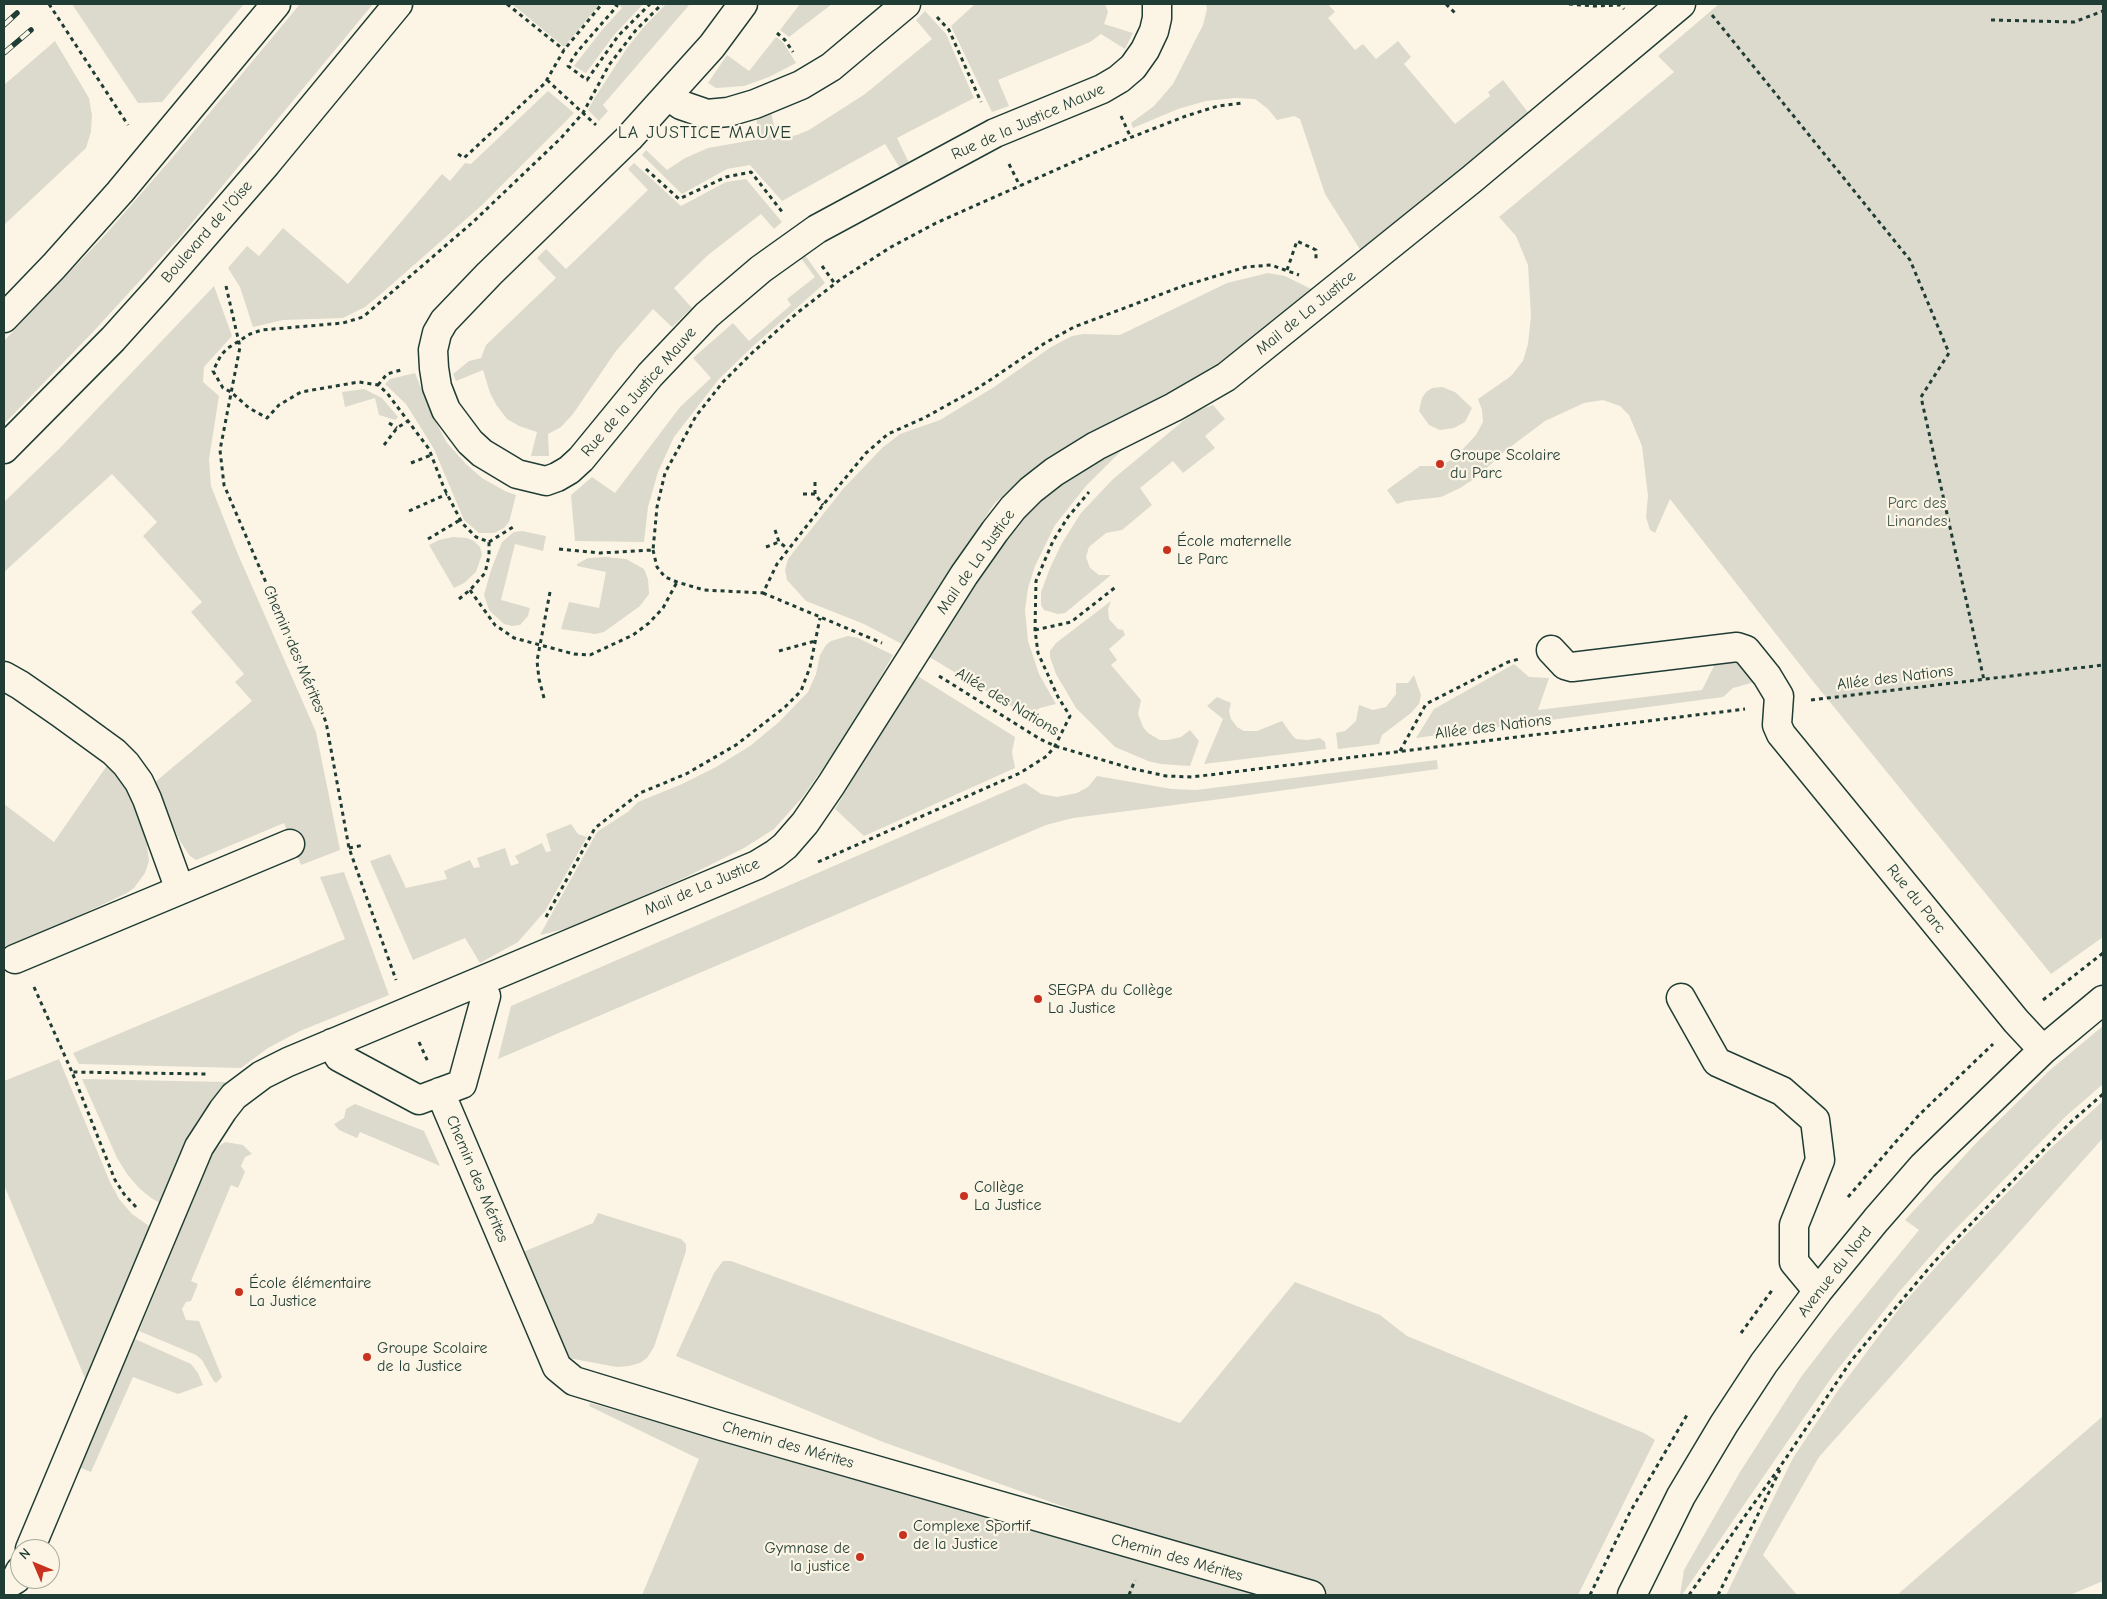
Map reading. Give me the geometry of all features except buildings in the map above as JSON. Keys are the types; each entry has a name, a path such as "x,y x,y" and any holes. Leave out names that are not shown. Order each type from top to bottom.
{"street":[{"path":"4,318 54,266 120,192 276,4"},
{"name":"Boulevard de l'Oise","path":"4,449 113,339 158,289 266,164 398,4"},
{"name":"Rue de la Justice Mauve","path":"743,4 712,46 668,96 444,321 434,342 434,368 437,388 446,410 470,442 482,453 517,474 546,481 569,470 581,459 628,399 707,315 761,269 802,238 858,205 995,133 1102,89 1119,79 1133,67 1145,50 1154,31 1157,18 1157,4"},
{"name":"Mail de La Justice","path":"34,1539 199,1147 222,1110 246,1085 288,1062 757,865 775,854 785,846 805,823 912,659 964,575 1013,508 1032,490 1054,472 1096,446 1174,407 1226,377 1472,179 1681,4"},
{"path":"668,96 681,105 707,114 728,112 755,104 800,85 831,67 918,7"},
{"name":"Rue du Parc","path":"1551,650 1565,665 1572,667 1737,647 1746,650 1767,676 1779,696 1777,725 1791,746 2016,1022 2043,1050"},
{"path":"4,676 20,684 59,712 114,752 126,764 139,782 147,799 180,890"},
{"path":"18,958 290,844"},
{"path":"332,1043 339,1057 419,1100 462,1084 486,996 479,982"},
{"path":"1681,998 1717,1062 1782,1091 1815,1120 1820,1160 1794,1224 1794,1262 1818,1291"},
{"name":"Avenue du Nord","path":"1632,1595 1681,1496 1724,1424 1764,1363 1818,1291 1923,1166 2043,1050 2103,1000"},
{"name":"Chemin des Mérites","path":"440,1092 558,1368 574,1380 731,1429 1311,1595"}],"path":[{"path":"49,4 128,126"},
{"path":"508,4 564,50"},
{"path":"458,154 464,158 547,80 564,50 602,4"},
{"path":"615,4 617,6 568,66 587,80 618,36 650,4"},
{"path":"489,542 476,536 460,520 447,494 429,449 387,393 378,385 359,382 302,392 279,405 267,418 249,408 231,392 223,388 213,371 221,355 238,341 262,330 342,323 363,317 472,222 561,138 583,113 609,65 636,30 662,4"},
{"path":"1446,4 1455,13"},
{"path":"1569,4 1621,4 1646,34"},
{"path":"918,7 949,30 1020,186"},
{"path":"1709,11 1910,260 1949,353 1921,396 1984,680"},
{"path":"1991,20 2074,22 2103,11"},
{"path":"547,80 679,199 726,176 751,172 835,284"},
{"path":"1243,103 1218,106 1186,116 1114,144 936,223 891,247 835,284 797,313 723,382 696,416 665,473 657,507 653,550 657,567 665,577 704,590 763,593 777,564 788,549 866,453 888,434 924,418 978,388 1045,343 1074,327 1184,286 1246,266 1271,265 1306,279"},
{"path":"1287,270 1297,240 1316,250 1317,265"},
{"name":"Chemin des Mérites","path":"226,286 240,347 220,450 224,485 326,722 349,848 407,1012"},
{"path":"384,445 397,428 408,421"},
{"path":"389,423 397,428"},
{"path":"411,463 431,454"},
{"path":"815,479 814,494 823,505"},
{"path":"1070,716 1038,653 1034,630 1036,581 1045,557 1068,517 1093,488"},
{"path":"409,512 447,494"},
{"path":"803,494 814,494"},
{"path":"428,540 460,520"},
{"path":"489,542 513,527"},
{"path":"776,530 779,542 788,549"},
{"path":"459,599 485,573 489,556 489,542"},
{"path":"766,547 779,542"},
{"path":"559,549 600,552 653,550"},
{"path":"470,590 495,625 514,638 540,646 590,656 617,644 649,623 663,608 677,582"},
{"path":"1034,630 1071,622 1117,586"},
{"path":"544,698 538,679 537,661 550,592"},
{"name":"Allée des Nations","path":"763,593 820,618 874,638 912,659 1040,739 1055,746 1130,768 1166,776 1192,777 2103,665"},
{"path":"545,919 595,828 640,793 686,774 736,745 786,707 801,691 810,667 820,618"},
{"path":"779,652 816,641"},
{"path":"1400,751 1426,704 1508,662 1551,650"},
{"path":"349,848 364,844"},
{"path":"18,958 72,1072 116,1180 124,1194 139,1210 152,1220 166,1225"},
{"path":"72,1072 232,1074 238,1076 246,1085"},
{"path":"1689,1595 1784,1461 1851,1361 1910,1289 2072,1121 2103,1094"},
{"path":"1718,1595 1784,1461"}],"green space":[{"path":"72,4 244,4 162,102 138,103"},
{"path":"300,4 373,4 181,236 91,334 4,424 4,341 106,234"},
{"path":"512,4 600,4 564,47"},
{"path":"618,4 643,4 614,35 586,73 574,66 622,8"},
{"path":"666,4 690,4 603,105 608,111 599,121 588,110 594,99 627,48"},
{"path":"800,4 832,4 789,37 780,30"},
{"path":"975,4 1105,4 1108,12 1104,24 1133,33 1125,49 1101,34 1090,42 998,80 1009,106 992,112 951,26"},
{"path":"1206,4 1328,4 1335,12 1328,18 1355,50 1363,44 1376,59 1398,41 1411,57 1404,64 1455,124 1490,96 1488,92 1503,80 1530,115 1361,251 1325,194 1300,119 1294,116 1277,120 1268,109 1255,99 1235,98 1206,101 1178,109 1133,128 1131,123 1154,106 1173,84 1203,25 1207,9"},
{"name":"Parc des Linandes","path":"1719,4 2103,4 2103,937 2051,974 1812,680 1670,499 1655,533 1650,530 1646,517 1648,496 1642,446 1629,415 1620,406 1603,400 1584,403 1545,421 1505,451 1477,477 1441,497 1406,501 1397,504 1387,490 1420,466 1439,466 1449,461 1463,449 1476,435 1483,422 1482,410 1478,399 1511,376 1523,361 1528,344 1531,316 1528,265 1516,236 1499,217 1674,72 1658,56"},
{"path":"925,11 946,34 974,98 897,138 909,163 900,168 885,144 782,201 750,165 727,169 682,194 642,155 646,150 667,170 685,158 708,148 759,139 756,116 771,112 777,139 797,135 809,130 865,94 932,39 916,20"},
{"path":"776,37 783,42 796,63 769,77 744,86 716,88 708,83 727,55 749,71"},
{"path":"55,41 89,98 92,115 91,132 86,148 4,225 4,85"},
{"path":"548,91 574,113 481,206 365,307 343,318 283,320 253,327 240,287 228,268 247,246 259,256 283,228 348,284 442,174 450,181 465,163 471,164"},
{"path":"634,163 681,206 726,182 746,179 782,222 774,229 761,214 708,255 674,288 692,308 672,327 653,309 616,351 573,414 561,427 548,434 549,456 531,456 537,432 519,426 507,419 490,393 483,370 456,381 453,374 469,361 481,358 486,345 556,278 537,258 546,249 566,269 648,190 628,169"},
{"path":"804,254 825,283 752,347 719,379 674,437 658,472 648,507 644,542 575,541 571,495 592,477 615,493 680,407 711,378 693,358 733,323 749,341 791,305 787,299 815,277 800,257"},
{"path":"1268,273 1285,276 1313,290 1214,371 1195,382 1113,420 1032,472 1009,490 994,504 902,644 864,624 806,601 787,580 785,570 788,559 805,537 843,489 882,448 900,434 940,420 994,387 1051,347 1072,336 1084,334 1120,335 1227,283"},
{"path":"214,286 232,336 204,367 203,382 219,396 209,459 211,486 237,552 316,732 340,850 301,865 284,823 196,860 190,856 180,841 154,783 252,701 235,682 244,674 191,612 202,602 143,536 157,522 112,474 4,572 4,502 59,449"},
{"path":"415,373 431,413 447,443 482,478 516,495 509,522 504,528 494,533 479,533 464,520 434,449 406,404 385,384 390,379"},
{"path":"1442,387 1455,392 1472,408 1465,422 1454,428 1440,430 1429,425 1419,411 1422,398 1426,392 1432,388"},
{"path":"364,389 382,398 398,417 395,420 379,415 375,398 345,407 342,392"},
{"path":"1213,405 1225,419 1205,436 1215,448 1183,473 1173,461 1140,488 1152,505 1122,530 1106,533 1089,547 1086,557 1090,568 1099,575 1111,575 1065,613 1058,614 1044,610 1041,605 1041,592 1050,568 1062,543 1081,513 1113,479 1194,412"},
{"path":"1123,449 1086,486 1055,525 1035,566 1028,588 1025,610 1028,641 1039,674 1056,704 1040,708 1028,716 926,655 1004,538 1026,511 1057,486 1105,456"},
{"path":"522,531 546,536 543,551 515,544 501,600 530,608 528,616 520,625 512,626 504,624 489,610 484,595 502,542 514,532"},
{"path":"453,537 467,538 474,541 480,547 482,554 476,572 464,583 454,588 429,545 439,540"},
{"path":"588,558 626,559 644,569 648,579 649,594 640,606 604,632 595,634 561,629 569,602 599,608 606,572 577,566 577,564"},
{"path":"1111,601 1108,609 1109,619 1118,629 1123,630 1125,635 1109,649 1117,660 1111,665 1141,700 1138,714 1143,727 1148,733 1160,740 1168,740 1181,737 1190,730 1199,741 1190,766 1148,761 1115,747 1076,708 1056,674 1050,657 1050,651 1056,643"},
{"path":"848,636 858,638 893,655 858,717 830,758 802,798 774,829 744,848 686,877 573,927 540,935 597,832 629,811 638,802 682,784 716,767 750,746 779,722 808,692 816,674 820,655 826,645 831,641"},
{"path":"1718,658 1739,659 1758,681 1733,688 1723,697 1416,738 1434,709 1514,664 1529,677 1549,678 1538,710 1702,690"},
{"path":"916,675 1015,737 1012,752 1015,768 864,836 835,809"},
{"path":"1414,675 1421,695 1419,704 1411,713 1382,735 1379,744 1338,749 1336,733 1345,731 1356,721 1359,705 1373,710 1386,707 1396,694 1396,683 1408,683"},
{"path":"1217,697 1231,703 1229,711 1231,719 1237,727 1244,731 1257,731 1282,721 1296,739 1320,738 1325,742 1326,749 1204,764 1223,719 1207,706"},
{"path":"1437,760 1438,769 1073,818 1046,825 498,1059 511,1006 1025,783 1041,794 1057,797 1077,793 1088,787 1097,776 1172,789 1196,790"},
{"path":"108,764 131,793 144,824 149,861 145,873 134,888 127,893 4,951 4,804 54,842"},
{"path":"571,824 578,834 587,837 545,911 518,942 480,963 465,938 413,960 370,861 390,854 406,888 447,879 444,871 470,860 474,868 480,867 477,858 505,848 511,866 519,863 515,856 542,843 546,852 551,851 546,834"},
{"path":"344,872 389,995 300,1031 268,1048 241,1068 79,1064 73,1053 345,939 320,877"},
{"path":"2103,1026 2103,1084 2065,1117 1942,1243 1899,1292 1834,1374 1682,1595 1680,1595 1684,1570 1740,1472 1801,1377 1919,1230 1905,1220 1979,1140 2050,1070"},
{"path":"59,1059 110,1182 119,1199 132,1214 152,1228 87,1383 4,1185 4,1081"},
{"path":"82,1079 226,1082 198,1119 160,1203 139,1188 127,1174 117,1158"},
{"path":"2103,1101 2103,1138 1819,1457 1763,1555 1797,1595 1726,1595 1793,1458 1837,1392 1901,1306 1952,1249 2050,1149"},
{"path":"355,1104 424,1131 440,1166 360,1132 357,1138 339,1130 334,1124 344,1118 346,1109"},
{"path":"225,1142 243,1145 252,1154 245,1157 241,1166 245,1172 238,1188 231,1185 191,1281 198,1284 191,1301 186,1302 182,1309 186,1320 199,1321 222,1377 216,1383 202,1360 196,1355 139,1331 212,1155 216,1148"},
{"path":"598,1213 681,1239 686,1244 686,1251 654,1347 647,1358 640,1363 629,1366 617,1367 568,1358 523,1252 593,1223"},
{"path":"723,1261 731,1261 1180,1423 1295,1282 1380,1315 1407,1336 1644,1433 1655,1440 1578,1595 1327,1595 1207,1558 883,1442 676,1356 714,1273"},
{"path":"135,1339 191,1364 198,1373 203,1385 178,1394 133,1377 91,1472 76,1466 112,1374 129,1354"},
{"name":"Complexe Sportif de la Justice","path":"590,1403 699,1434 781,1453 1142,1562 1268,1595 642,1595 699,1459 589,1406"},
{"path":"2103,1416 2103,1581 2070,1595 1897,1595"}],"railway":[{"path":"4,25 17,13"},
{"path":"4,53 31,30"}],"place":[{"name":"Groupe Scolaire du Parc","path":"1440,464"},
{"name":"École maternelle Le Parc","path":"1167,550"},
{"name":"SEGPA du Collège La Justice","path":"1038,999"},
{"name":"Collège La Justice","path":"964,1196"},
{"name":"École élémentaire La Justice","path":"239,1292"},
{"name":"Groupe Scolaire de la Justice","path":"367,1357"},
{"name":"Complexe Sportif de la Justice","path":"903,1535"},
{"name":"Gymnase de la justice","path":"860,1557"}],"district":[{"name":"LA JUSTICE MAUVE","path":"705,133"}]}
